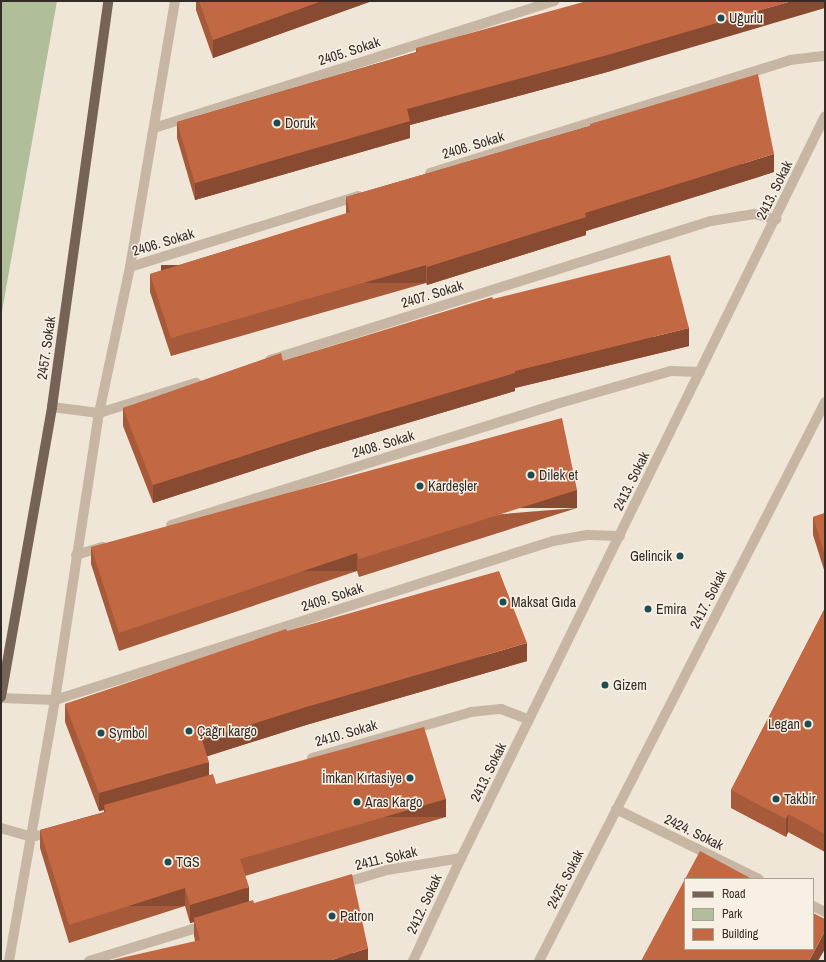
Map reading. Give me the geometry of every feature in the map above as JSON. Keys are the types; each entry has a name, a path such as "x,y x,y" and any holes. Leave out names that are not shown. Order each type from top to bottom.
{"main road":[{"name":"2457. Sokak","path":"1,698 52,407 108,1"}],"street":[{"path":"9,961 55,700 76,555 99,413 130,267 175,1"},
{"name":"2405. Sokak","path":"154,128 554,1"},
{"name":"2406. Sokak","path":"418,177 790,60 825,56"},
{"name":"2413. Sokak","path":"461,858 776,219 825,116"},
{"name":"2406. Sokak","path":"130,267 365,193"},
{"name":"2407. Sokak","path":"258,364 711,221 754,214 776,219"},
{"name":"2408. Sokak","path":"160,529 553,405 671,372 700,372"},
{"path":"52,407 99,413 205,380"},
{"name":"2417. Sokak","path":"616,809 825,402"},
{"name":"2409. Sokak","path":"1,698 55,700 554,541 588,535 620,536"},
{"path":"76,555 114,543"},
{"name":"2410. Sokak","path":"305,760 471,712 501,709 529,720"},
{"name":"2424. Sokak","path":"616,809 756,878"},
{"name":"2425. Sokak","path":"539,961 616,809"},
{"path":"1,828 32,837 47,832"},
{"name":"2411. Sokak","path":"333,886 387,870 461,858"},
{"name":"2412. Sokak","path":"413,961 461,858"},
{"path":"814,906 825,912"},
{"path":"89,961 219,921"}],"green space":[{"path":"1,1 57,1 1,317"}],"building":[{"path":"199,1 322,1 213,40"},
{"path":"587,1 792,1 611,54 407,109 410,121 195,183 177,122 417,52 416,48"},
{"path":"758,74 774,154 585,213 586,217 427,267 426,265 171,338 150,274 350,212 346,197 590,126 590,124"},
{"path":"670,255 689,328 515,371 515,373 320,431 153,485 123,408 281,353 283,361 492,297 493,299"},
{"path":"562,418 577,490 359,559 357,553 119,633 91,547"},
{"path":"825,513 825,555 813,517"},
{"path":"499,571 527,643 306,707 202,740 209,762 99,793 65,704 286,629 287,631"},
{"path":"825,608 825,834 788,814 786,819 731,790"},
{"path":"424,727 446,799 240,859 249,887 190,905 185,888 69,925 40,830 106,812 104,805 213,774 216,784"},
{"path":"700,851 750,878 686,878"},
{"path":"352,874 368,948 329,961 108,961 200,940 194,918 253,900 254,903"},
{"path":"684,881 684,950 814,950 814,914 825,919 825,931 809,961 641,961"}],"place":[{"name":"Uğurlu","path":"721,18"},
{"name":"Doruk","path":"277,123"},
{"name":"Dilek et","path":"531,475"},
{"name":"Kardeşler","path":"420,486"},
{"name":"Gelincik","path":"680,556"},
{"name":"Maksat Gıda","path":"503,602"},
{"name":"Emira","path":"648,609"},
{"name":"Gizem","path":"605,685"},
{"name":"Legan","path":"808,724"},
{"name":"Çağrı kargo","path":"189,731"},
{"name":"Symbol","path":"101,733"},
{"name":"İmkan Kırtasiye","path":"410,778"},
{"name":"Takbir","path":"776,799"},
{"name":"Aras Kargo","path":"357,802"},
{"name":"TGS","path":"168,862"},
{"name":"Patron","path":"332,916"}]}
